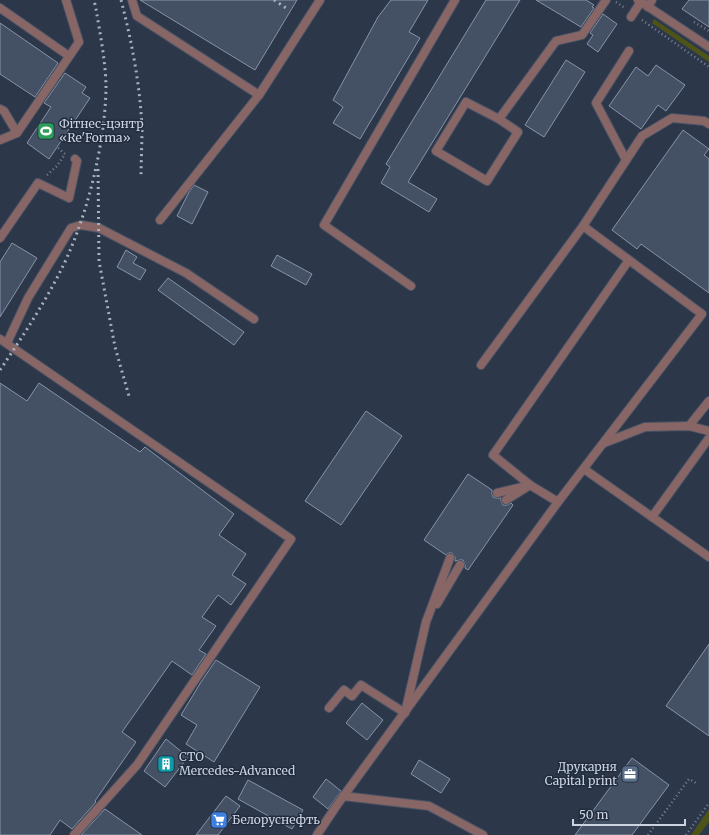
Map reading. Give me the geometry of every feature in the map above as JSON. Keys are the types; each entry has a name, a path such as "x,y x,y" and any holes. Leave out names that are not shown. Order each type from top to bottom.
{"street":[{"path":"0,140 17,133 79,42 66,0"},
{"path":"132,0 137,16 259,95"},
{"path":"160,220 259,95 320,0"},
{"path":"411,286 324,225 455,0"},
{"path":"499,119 556,41 582,35 603,1"},
{"path":"632,16 640,1 650,3 709,47"},
{"path":"0,8 69,56"},
{"path":"626,160 596,103 629,51"},
{"path":"466,102 499,119 518,132 487,180 436,151 466,102"},
{"path":"0,109 4,111 17,133"},
{"path":"481,365 583,226 642,136 672,118 704,121 709,124"},
{"path":"0,238 38,183 69,198 77,161 75,160"},
{"path":"74,835 137,765 291,539 3,341 71,228 81,224 99,228 186,273 254,319"},
{"path":"317,835 343,796 558,502 604,444 702,314 583,226"},
{"path":"558,502 530,484 493,455 629,260"},
{"path":"689,426 709,400"},
{"path":"604,444 645,427 689,426 709,431"},
{"path":"652,516 709,438"},
{"path":"584,469 709,557"},
{"path":"497,493 530,484"},
{"path":"506,500 530,484"},
{"path":"405,713 426,622 450,558"},
{"path":"426,622 460,565"},
{"path":"329,708 344,690 352,696 361,685 405,713"},
{"path":"343,796 429,806 483,835"}],"path":[{"path":"613,0 632,16 709,67"},
{"path":"38,183 57,166 65,154 57,147"},
{"path":"648,835 689,779 696,783"},
{"path":"686,835 709,803"}],"green space":[{"path":"654,19 709,56 709,62 652,23"},
{"path":"709,809 709,822 699,835 691,835"}],"building":[{"path":"140,0 297,0 255,70"},
{"path":"391,0 428,0 409,32 420,38 360,139 333,123 343,107 333,100 378,17"},
{"path":"486,0 520,0 408,182 437,199 429,212 381,183 390,167 386,164"},
{"path":"536,0 586,0 594,5 592,7 594,8 581,27"},
{"path":"689,0 709,0 709,27 682,9"},
{"path":"603,14 617,24 598,52 587,44 593,35 590,33"},
{"path":"0,23 58,63 35,97 0,74"},
{"path":"566,60 585,72 544,137 525,125"},
{"path":"656,65 685,85 666,111 658,105 641,129 609,106 636,67 648,76"},
{"path":"65,73 86,87 82,93 90,98 49,159 27,143 51,107 44,103"},
{"path":"683,130 709,149 704,155 709,159 709,293 641,244 637,249 612,230"},
{"path":"194,185 208,192 192,224 177,216"},
{"path":"12,243 37,258 0,317 0,262"},
{"path":"126,250 137,257 133,263 146,270 140,280 117,267"},
{"path":"277,255 312,274 306,285 271,266"},
{"path":"168,278 244,332 234,345 158,290"},
{"path":"0,383 27,401 39,383 140,452 145,447 234,514 219,535 246,554 232,575 246,584 231,605 218,595 202,617 216,626 199,650 206,654 192,675 172,661 122,732 136,742 95,801 96,802 72,829 60,820 50,835 0,835"},
{"path":"366,411 402,436 341,525 305,501"},
{"path":"468,474 492,490 493,497 501,498 503,505 511,503 513,505 468,570 465,568 463,560 455,561 455,557 452,553 446,555 424,540"},
{"path":"709,644 709,736 666,706"},
{"path":"216,660 260,687 214,762 186,744 197,725 181,715"},
{"path":"362,703 383,720 367,740 346,723"},
{"name":"СТО Mercedes-Advanced","path":"166,739 188,757 165,787 144,771"},
{"path":"632,758 669,785 632,835 575,835"},
{"path":"419,760 450,779 441,793 411,774"},
{"path":"326,779 341,791 328,809 313,797"},
{"path":"248,780 303,810 292,829 238,799"},
{"name":"Белоруснефть","path":"226,796 240,806 218,835 196,835"},
{"path":"105,809 142,835 81,835"}],"railway":[{"path":"0,370 46,299 59,274 78,231 92,183 102,134 106,88 105,69 94,0"},
{"path":"121,0 129,32 139,96 142,128 141,178"},
{"path":"274,0 286,8"},
{"path":"98,169 99,261 115,347 129,396"}],"place":[{"name":"Фітнес-цэнтр «Re'Forma»","path":"46,131"},
{"name":"СТО Mercedes-Advanced","path":"166,764"},
{"name":"Друкарня Capital print","path":"630,774"},
{"name":"Белоруснефть","path":"219,820"}]}
